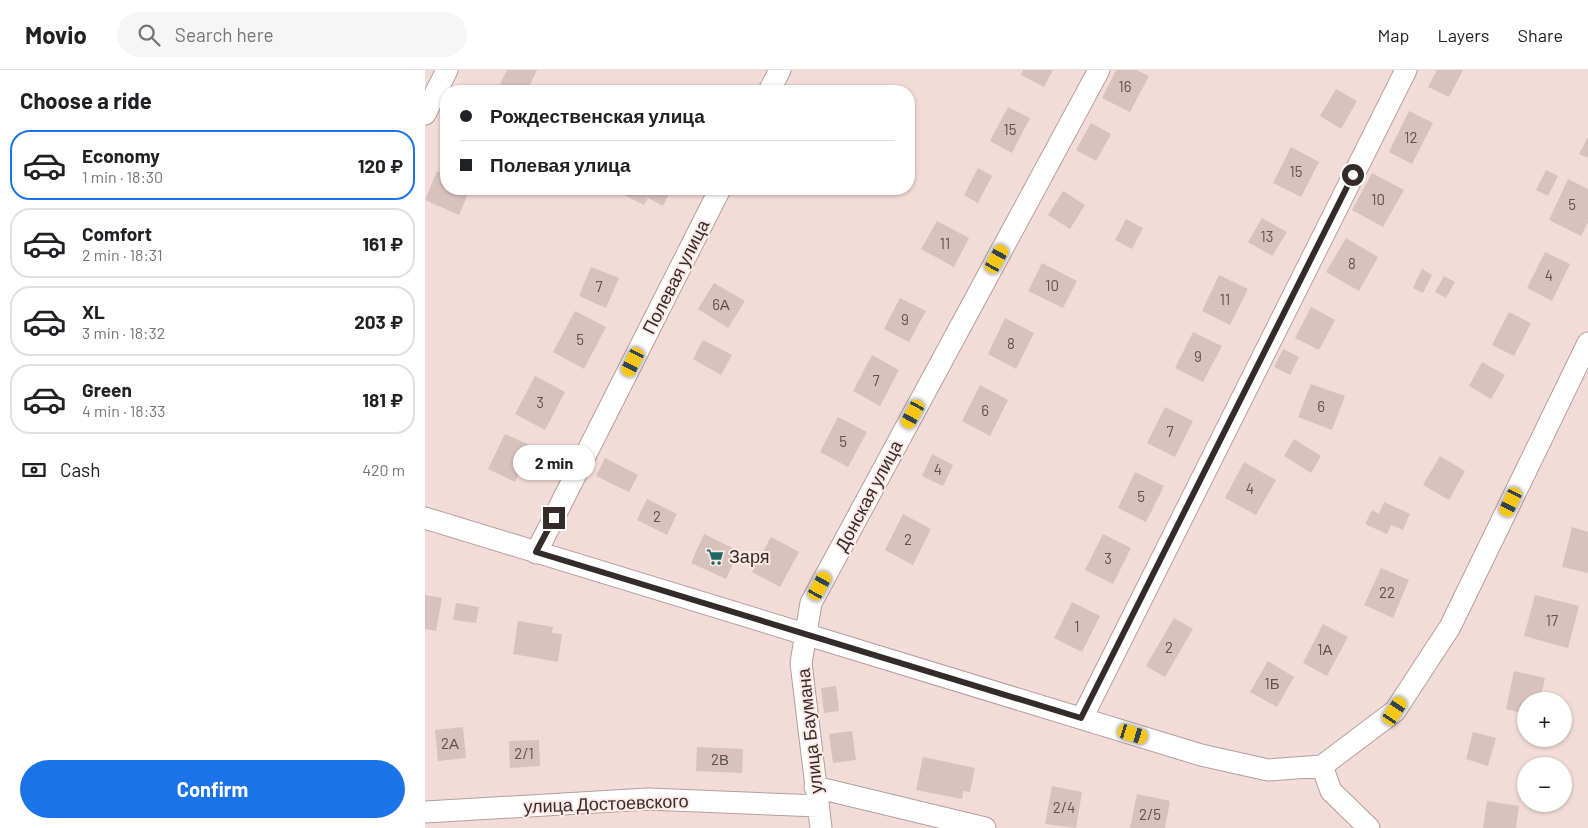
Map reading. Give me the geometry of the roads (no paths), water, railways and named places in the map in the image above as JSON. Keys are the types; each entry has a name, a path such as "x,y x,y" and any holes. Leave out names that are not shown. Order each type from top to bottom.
{"street":[{"path":"425,114 447,70"},
{"path":"772,85 780,70"},
{"name":"Донская улица","path":"805,634 811,603 1099,70"},
{"path":"1081,718 1406,70"},
{"name":"Полевая улица","path":"536,552 717,195"},
{"path":"425,518 1201,755 1268,770 1322,766 1395,711 1450,627 1588,343"},
{"name":"улица Баумана","path":"805,634 801,663 821,828"},
{"path":"1322,766 1331,790 1369,828"},
{"name":"улица Достоевского","path":"425,812 648,799 816,796 985,828"}],"place":[{"name":"Заря","path":"715,557"}]}
